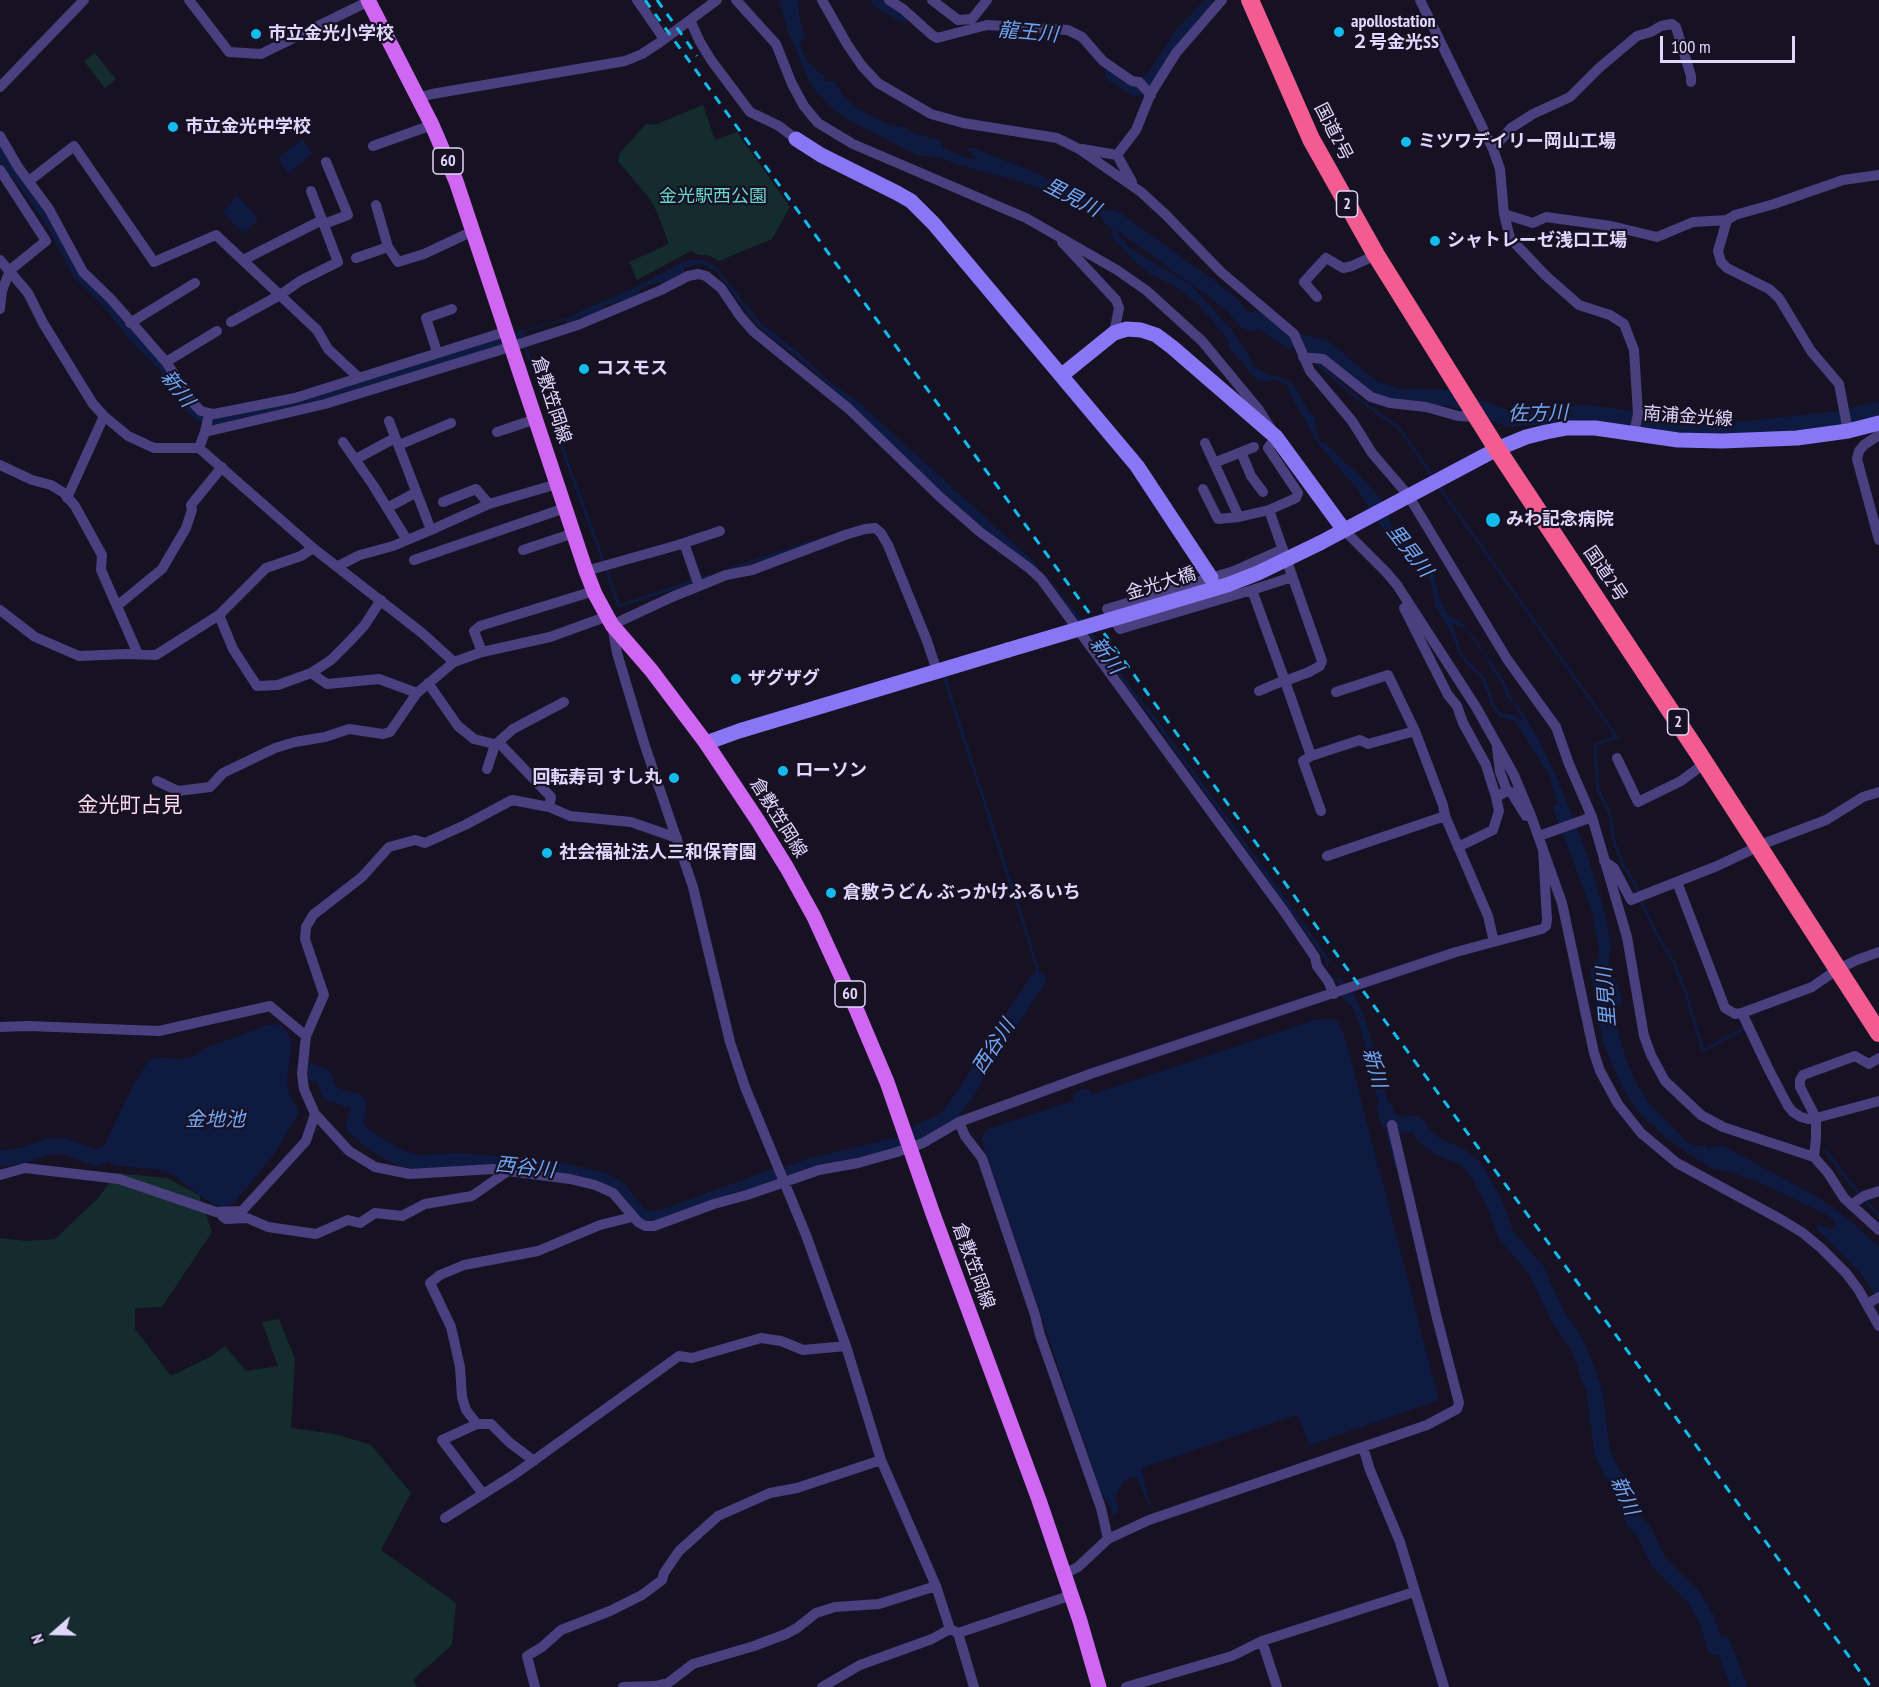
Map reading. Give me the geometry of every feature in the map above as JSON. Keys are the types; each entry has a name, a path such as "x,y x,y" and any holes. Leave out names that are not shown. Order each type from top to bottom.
{"highway":[{"name":"国道2号","path":"1250,0 1311,139 1376,255 1471,409 1705,763 1879,1033"}],"main road":[{"name":"倉敷笠岡線","path":"368,1 432,125 456,181 594,591 610,620 706,743 782,858 814,917 857,1011 911,1147 933,1214 1065,1574 1099,1687"}],"street":[{"path":"0,87 84,0"},
{"path":"189,0 229,52 261,54 368,1"},
{"path":"636,0 664,39"},
{"path":"418,98 625,61 642,54 717,0"},
{"path":"736,0 776,44 800,99 818,123 853,144 1026,218 1097,257 1147,291 1202,341 1348,528 1397,585 1476,706 1497,744 1519,785 1538,833 1568,926 1594,1053 1600,1071 1618,1104 1641,1133 1677,1162 1803,1233 1872,1301 1879,1326"},
{"path":"822,0 847,44 862,66 878,83 931,114 963,123 1057,138 1079,149 1135,187 1166,215 1221,272 1294,334 1310,371 1352,421 1507,659 1556,728 1604,861 1627,937 1644,1036 1665,1081 1701,1115 1723,1127 1814,1157 1858,1200 1879,1230"},
{"path":"889,0 937,38 987,25 1068,30 1082,37 1103,61 1145,89"},
{"path":"932,0 958,20 972,19 987,0"},
{"path":"1117,155 1136,130 1145,89 1222,0"},
{"path":"1420,0 1493,148 1500,169 1504,214 1510,238 1545,275 1579,305 1610,315 1624,324 1634,350 1636,423"},
{"path":"690,20 711,60 750,112 778,126 821,155 911,201 934,224 1137,466 1224,599"},
{"path":"1493,148 1511,128 1533,114 1570,97 1599,68 1637,36 1661,26 1672,24 1676,27 1691,76 1690,82"},
{"path":"373,146 432,125"},
{"path":"0,136 18,167 50,209 84,272 166,362 194,404 201,411 209,414 295,398 437,352 578,326 688,276 698,274 714,281 753,332 849,409 940,498 1041,579 1283,910 1315,957 1317,966 1334,994"},
{"path":"29,181 74,146 154,262 216,235 317,330 328,349 358,378"},
{"path":"1079,149 1117,155"},
{"path":"1117,155 1135,187"},
{"path":"243,260 323,222 348,215 326,162"},
{"path":"0,170 46,241"},
{"path":"1504,214 1533,223 1546,218 1611,226 1657,237 1693,222 1727,220 1735,215 1843,180 1879,175"},
{"path":"231,322 280,295 300,281 338,262 311,191"},
{"path":"376,206 388,247 398,262 424,254 473,231"},
{"path":"1727,220 1718,251 1721,262 1727,268 1769,289 1779,298 1811,351 1839,384 1846,422"},
{"path":"0,309 2,291 10,270 46,241 63,232"},
{"path":"1059,238 1116,300 1119,308 1114,333"},
{"path":"356,258 388,247"},
{"path":"1317,297 1304,282 1326,258 1343,268 1352,267 1376,255"},
{"path":"0,260 28,293 93,404 104,416 128,436 154,448 199,448 313,549 381,600 454,662"},
{"path":"130,323 195,283"},
{"path":"437,352 426,318 452,309"},
{"path":"1062,375 1114,333 1127,329 1141,330 1155,335 1172,347 1276,437"},
{"path":"166,362 217,331"},
{"path":"205,432 325,404 510,339"},
{"path":"1302,353 1323,358 1371,397 1390,403 1426,407 1458,416 1471,409"},
{"path":"199,448 209,414"},
{"path":"67,498 104,416"},
{"path":"497,432 536,418"},
{"path":"389,421 431,531"},
{"name":"南浦金光線","path":"1403,498 1497,449 1526,437 1567,428 1595,428 1636,423 1678,440 1722,441 1797,438 1846,422 1879,423"},
{"path":"356,459 397,441 451,423"},
{"path":"1879,435 1864,445 1857,459 1879,540"},
{"path":"1203,489 1218,519 1269,510 1296,498 1298,493 1268,448 1276,437"},
{"path":"343,442 407,540"},
{"path":"1205,443 1239,517"},
{"path":"1214,463 1254,447"},
{"path":"1241,452 1251,476 1263,492"},
{"path":"0,465 32,480 51,485 64,493 75,506 102,555 101,570 138,654"},
{"path":"117,606 162,569 186,528 192,510 191,505 222,467"},
{"path":"338,566 360,555 431,531 489,504 557,484"},
{"path":"443,502 476,489 489,504"},
{"path":"387,508 415,493"},
{"name":"金光大橋","path":"706,743 739,731 1227,585 1258,573 1320,543 1403,498"},
{"path":"414,560 565,508"},
{"path":"1259,691 1309,672 1320,666 1322,661 1269,510"},
{"path":"157,781 178,791 210,787 223,773 275,748 349,729 383,735 390,732 417,693 454,662 482,652 550,637 610,620 697,582 752,570 865,529 875,528 888,545 941,670"},
{"path":"586,571 720,531"},
{"path":"523,550 574,533"},
{"path":"684,543 697,582"},
{"path":"0,610 35,637 79,656 156,655 219,615 266,568 301,556 313,549"},
{"path":"1283,549 1234,571 1107,609 1120,629 1292,577"},
{"path":"1397,585 1395,594 1448,695 1457,706 1462,723 1486,765 1496,796 1499,812 1493,830 1458,847"},
{"path":"1252,590 1311,756"},
{"path":"482,652 474,631 480,626 594,591"},
{"path":"219,615 233,649 257,686 278,685 311,673 331,660 364,626 381,600"},
{"path":"610,620 617,653 658,789 677,838 702,920 730,1042 745,1087 806,1235 846,1346 881,1460 936,1586 974,1687"},
{"path":"311,673 327,684 379,679 417,693"},
{"path":"1336,692 1389,675 1415,731 1445,816 1488,916 1494,942"},
{"path":"428,683 458,726 474,739 502,746 551,797 549,807"},
{"path":"487,769 495,745 513,729 564,702"},
{"path":"1321,811 1303,761 1311,756 1360,740 1368,744 1415,731"},
{"path":"1497,744 1498,762 1507,791 1511,792 1538,833"},
{"path":"1617,758 1638,802 1681,781 1705,763"},
{"path":"1496,796 1507,791"},
{"path":"1604,861 1614,868 1631,900 1826,820 1863,797 1879,792"},
{"path":"677,838 631,822 570,816 549,807 512,800 425,843 415,840 389,847 362,877 314,915 306,927 305,939 324,995 306,1036 302,1074 304,1089 315,1114 350,1151 375,1167 410,1173 474,1170 554,1176 595,1185 613,1193 632,1217 645,1226 654,1226 819,1170 858,1163 923,1143 959,1122 1093,1073 1334,994 1375,978 1542,929 1546,926 1543,849"},
{"path":"1327,856 1445,816"},
{"path":"1538,833 1589,818"},
{"path":"1677,882 1725,1008 1735,1014 1812,987 1838,969 1879,952"},
{"path":"0,1027 159,1031 270,1006 306,1036"},
{"path":"1742,1013 1788,1106 1801,1117 1816,1118 1879,1101"},
{"path":"1814,1157 1816,1118 1800,1087 1803,1075 1856,1056 1869,1064 1879,1058"},
{"path":"216,1212 242,1210 306,1141 315,1114"},
{"path":"959,1122 964,1136 982,1158 1040,1335 1101,1508 1108,1539"},
{"path":"1065,1574 1078,1566 1108,1539 1149,1520 1426,1425 1457,1409 1459,1403 1392,1125"},
{"path":"0,1175 25,1168 119,1179 216,1212 226,1219 247,1218 268,1227 316,1234 348,1220 360,1223 375,1213 402,1216 425,1204 472,1196 508,1171"},
{"path":"1858,1200 1879,1191"},
{"path":"477,1424 466,1410 462,1397 460,1367 451,1327 430,1283 440,1275 464,1265 538,1251 600,1225 632,1217"},
{"path":"445,1518 534,1461 679,1356 693,1358 761,1338 781,1341 803,1350 846,1346"},
{"path":"483,1494 442,1440 477,1424 491,1424 509,1442 534,1461"},
{"path":"1363,1447 1370,1470 1400,1542 1444,1687"},
{"path":"535,1687 527,1656 542,1647 561,1630 610,1611 642,1595 662,1580 664,1573 679,1551 718,1516 770,1493 797,1488 881,1460"},
{"path":"623,1687 655,1686 668,1683 693,1664 786,1634 816,1613 835,1607 879,1604 936,1586"},
{"path":"1126,1687 1232,1656 1262,1641 1414,1592"},
{"path":"822,1687 860,1665 954,1631 1072,1595"},
{"path":"1262,1641 1277,1687"}],"green space":[{"path":"95,53 116,79 105,88 84,61"},
{"name":"金光駅西公園","path":"703,105 715,140 737,132 790,207 772,239 719,261 708,255 699,255 691,251 637,280 629,262 669,244 649,198 618,161 620,153 646,124 655,125"},
{"path":"117,1173 167,1178 199,1195 212,1232 162,1307 135,1308 135,1329 171,1376 210,1357 225,1346 246,1371 278,1366 262,1322 279,1319 295,1359 291,1428 335,1434 371,1445 411,1493 381,1550 456,1603 452,1645 413,1680 417,1687 0,1687 0,1238 26,1241 55,1239 98,1198"}],"water":[{"name":"里見川","path":"779,0 798,0 799,16 805,38 800,44 806,59 820,74 827,76 822,80 835,82 845,98 858,109 886,123 906,128 915,134 941,140 942,147 969,159 976,158 967,149 973,148 1072,189 1119,220 1117,229 1119,236 1130,248 1191,285 1232,330 1252,360 1253,366 1267,374 1291,382 1308,411 1315,418 1316,430 1321,443 1326,443 1359,474 1381,499 1394,529 1415,550 1434,576 1440,601 1450,617 1463,624 1479,644 1506,684 1511,698 1525,716 1541,744 1564,794 1590,863 1605,915 1612,951 1609,958 1611,974 1618,986 1622,1002 1615,1010 1618,1030 1626,1060 1639,1088 1649,1103 1688,1143 1696,1146 1707,1145 1707,1149 1722,1145 1819,1198 1851,1221 1879,1247 1879,1300 1861,1274 1816,1228 1817,1224 1831,1229 1835,1228 1836,1225 1829,1216 1759,1182 1711,1168 1666,1138 1638,1112 1623,1089 1603,1043 1590,970 1598,958 1599,946 1591,909 1554,811 1553,807 1558,804 1550,777 1517,724 1513,720 1500,717 1491,705 1482,680 1468,667 1435,605 1431,582 1426,574 1402,545 1392,540 1358,490 1319,445 1287,385 1273,379 1267,382 1257,380 1229,348 1228,340 1198,304 1178,288 1149,273 1134,261 1111,236 1112,228 1108,227 1098,213 1093,214 1064,202 1045,190 1021,182 941,158 917,155 846,119 832,108 809,82 789,34","holes":["1452,623 1464,628 1487,658 1490,667 1502,683 1506,696 1524,722 1514,715 1501,713 1495,705 1485,678 1463,656"]},
{"path":"302,139 313,153 288,174 278,159"},
{"path":"0,143 47,211 58,232 132,330 212,416 574,316 681,263 705,260 715,266 762,324 797,351 831,383 857,401 1032,560 1082,619 1330,960 1326,971 1332,978 1341,978 1354,994 1367,1024 1388,1104 1390,1112 1388,1124 1398,1167 1395,1168 1360,1026 1354,1009 1340,996 1340,981 1330,980 1324,970 1327,962 1089,634 1051,586 984,533 817,374 764,332 753,321 716,271 702,264 685,267 683,274 669,281 651,284 641,289 639,294 605,305 600,312 584,320 579,317 573,324 564,320 530,330 524,333 524,338 318,401 212,425 199,421 189,414 158,368 73,276 48,228 21,188 11,176 7,175 0,161"},
{"path":"237,196 259,219 244,234 222,212"},
{"path":"1332,1018 1337,1021 1344,1034 1439,1400 1310,1445 1297,1415 1141,1468 1152,1513 1137,1478 1133,1477 1124,1481 1117,1492 1115,1500 1119,1507 1117,1514 1111,1515 1112,1510 1100,1490 981,1139 988,1129 1315,1020"},
{"name":"金地池","path":"277,1024 284,1027 292,1041 287,1081 290,1095 299,1113 272,1157 225,1211 172,1174 155,1169 118,1166 110,1163 102,1150 133,1086 148,1061 157,1057 182,1059 197,1055 208,1047 268,1025"}],"waterway":[{"name":"龍王川","path":"879,0 903,14"},
{"name":"龍王川","path":"1113,74 1135,88 1152,81 1183,34 1208,8"},
{"name":"佐方川","path":"1110,217 1216,292 1246,321 1252,323 1255,319 1261,319 1286,338 1324,348 1372,388 1400,397 1451,398 1510,419 1584,413 1711,433 1839,419 1879,409"},
{"path":"1252,323 1289,348"},
{"path":"525,346 604,563"},
{"path":"1318,364 1357,398 1399,428 1434,478"},
{"path":"1439,487 1617,737 1596,744 1598,790 1610,814 1613,839 1623,865 1637,887 1638,894"},
{"path":"730,569 815,541"},
{"path":"606,569 619,606 709,576"},
{"path":"944,676 1029,941 1039,975 1038,980"},
{"path":"1641,900 1654,929 1674,963 1685,990 1702,1048 1704,1050 1745,1028 1746,1030"},
{"name":"西谷川","path":"919,1132 946,1120 968,1090 988,1055 1038,980"},
{"name":"西谷川","path":"307,1070 324,1077 329,1092 332,1094 357,1102 359,1105 354,1126 373,1143 400,1158 418,1163 462,1161 562,1171 597,1179 620,1191 640,1216 654,1219 671,1215 773,1177"},
{"path":"1081,1098 1085,1097"},
{"name":"新川","path":"1385,1109 1388,1120 1403,1125 1416,1124 1424,1135 1438,1147 1461,1156 1474,1167 1495,1204 1506,1235 1537,1271 1556,1313 1579,1348 1594,1390 1602,1450 1608,1466 1623,1489 1633,1520 1643,1529 1658,1561 1692,1595 1707,1619 1715,1647 1723,1644 1739,1687"},
{"name":"西谷川","path":"0,1159 24,1155 50,1146 63,1146 96,1158 124,1145"},
{"name":"西谷川","path":"786,1175 812,1166 895,1146"},
{"path":"1826,1151 1849,1182 1879,1215"}],"railway":[{"path":"645,0 1871,1687"},
{"path":"657,0 697,56"}],"place":[{"name":"apollostation ２号金光SS","path":"1339,32"},
{"name":"市立金光小学校","path":"256,34"},
{"name":"市立金光中学校","path":"173,127"},
{"name":"ミツワデイリー岡山工場","path":"1406,142"},
{"name":"シャトレーゼ浅口工場","path":"1435,241"},
{"name":"コスモス","path":"584,369"},
{"name":"みわ記念病院","path":"1493,520"},
{"name":"ザグザグ","path":"736,679"},
{"name":"ローソン","path":"783,771"},
{"name":"回転寿司 すし丸","path":"674,778"},
{"name":"社会福祉法人三和保育園","path":"547,853"},
{"name":"倉敷うどん ぶっかけふるいち","path":"831,893"}],"district":[{"name":"金光町占見","path":"130,806"}]}
